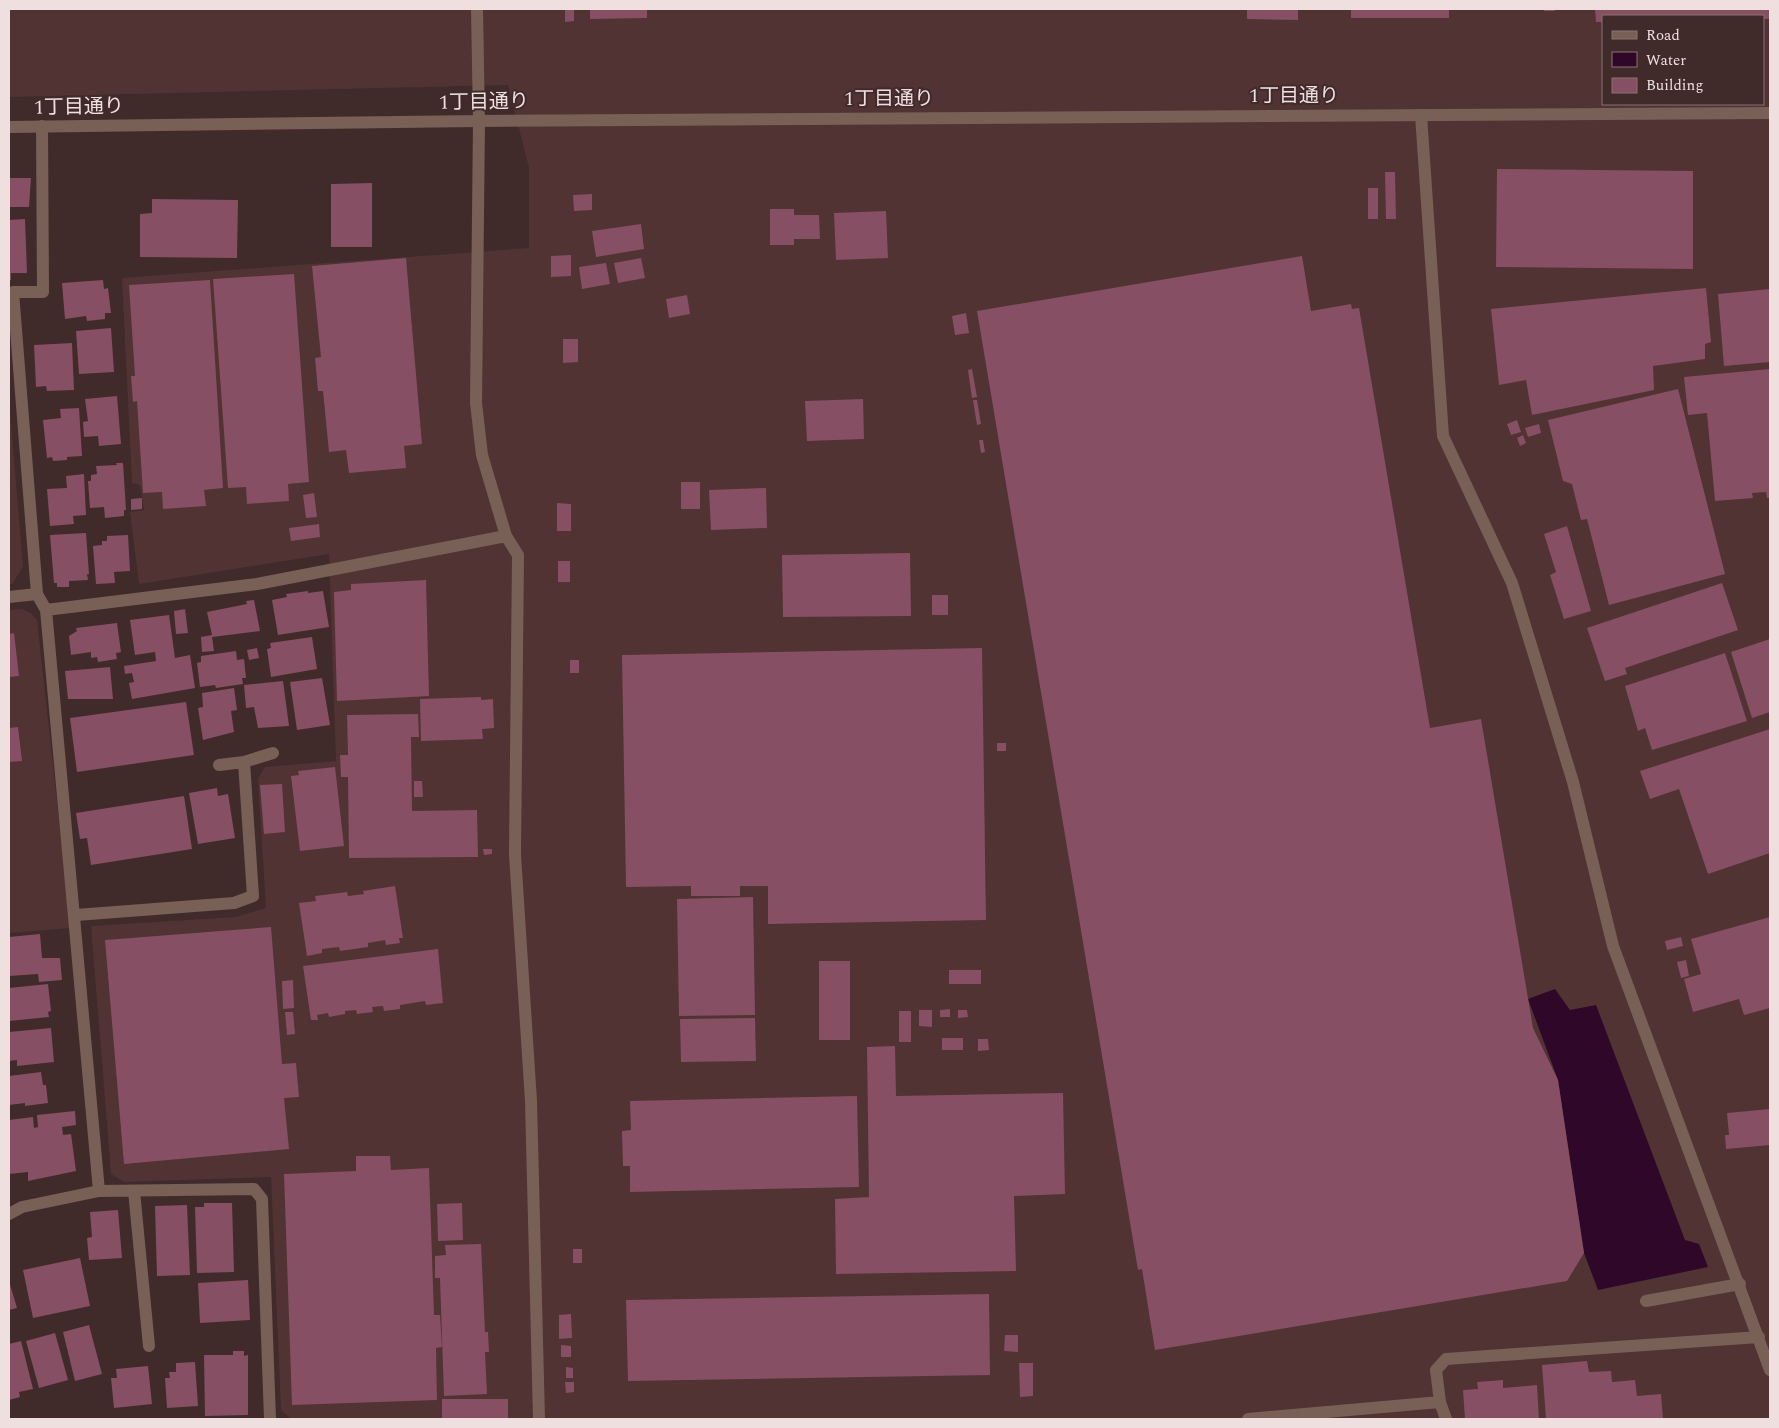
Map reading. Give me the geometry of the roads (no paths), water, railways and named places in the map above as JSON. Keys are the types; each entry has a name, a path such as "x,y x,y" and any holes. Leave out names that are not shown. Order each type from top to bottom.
{"street":[{"path":"477,9 479,121 476,403 482,455 506,536 518,555 515,855 531,1101 539,1419"},
{"name":"1丁目通り","path":"9,127 479,121 1770,113"},
{"path":"1421,115 1443,436 1512,583 1573,782 1613,946 1740,1284 1770,1370"},
{"path":"42,126 43,292 13,292 37,594 46,610 76,915 99,1191"},
{"path":"46,610 258,584 506,536"},
{"path":"9,597 37,594"},
{"path":"219,765 244,762 273,753"},
{"path":"76,915 234,903 253,896 244,762"},
{"path":"9,1214 22,1207 99,1191 254,1189 262,1199 270,1419"},
{"path":"134,1191 149,1346"},
{"path":"1646,1301 1740,1284"},
{"path":"1446,1419 1440,1402 1436,1370 1446,1358 1759,1337"},
{"path":"1248,1419 1440,1402"}],"water":[{"path":"1555,989 1570,1010 1596,1005 1685,1240 1699,1244 1708,1267 1598,1290 1584,1253 1558,1080 1528,999"}]}
